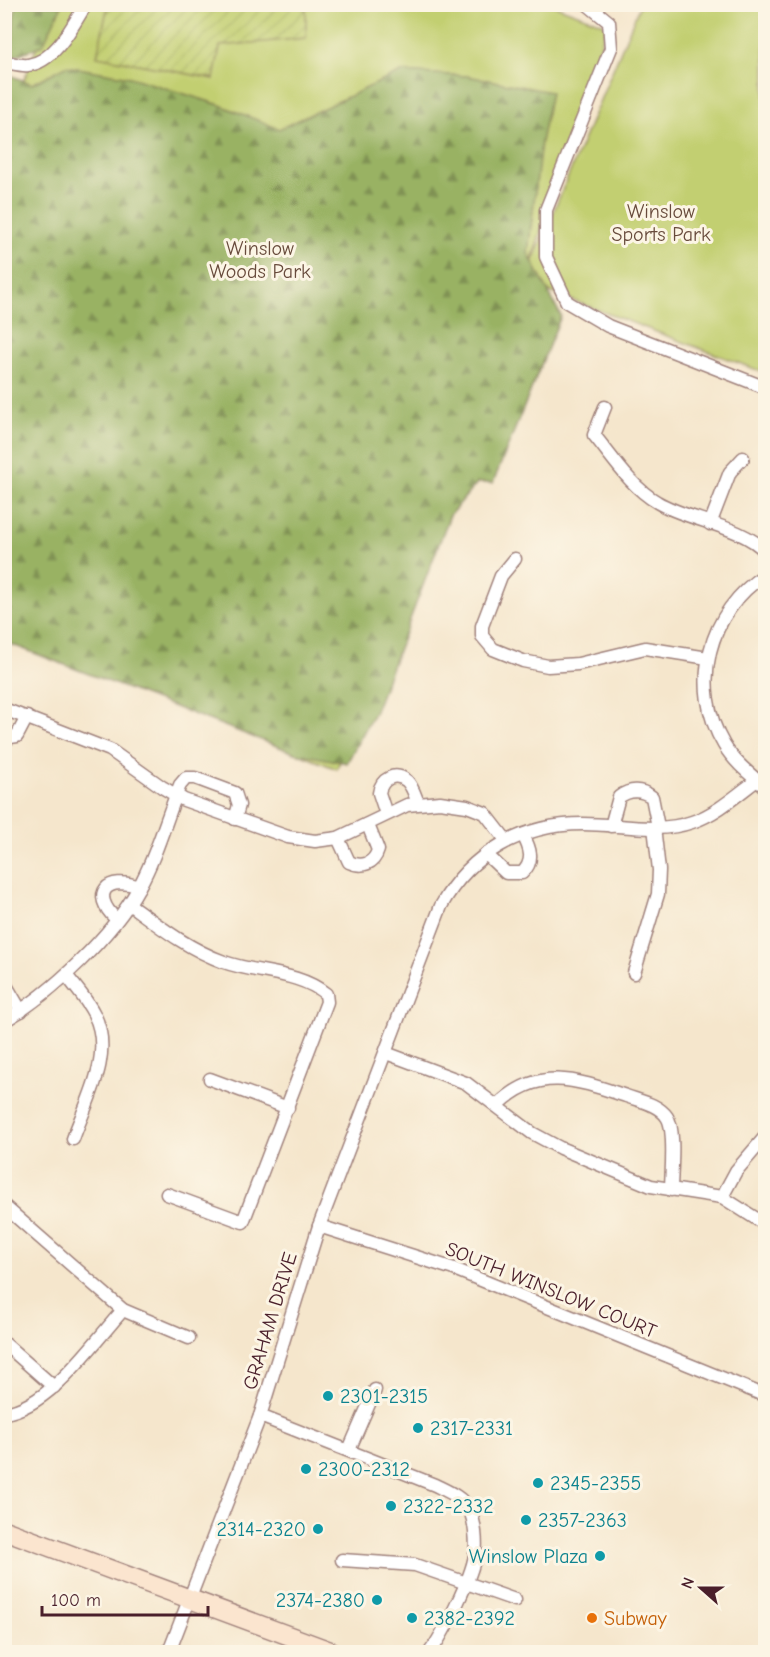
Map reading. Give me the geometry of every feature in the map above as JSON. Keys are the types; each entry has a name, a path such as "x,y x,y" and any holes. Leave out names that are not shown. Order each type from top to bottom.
{"street":[{"path":"4,62 27,65 40,62 55,49 86,4"},
{"path":"587,4 609,22 611,48 546,210 546,257 567,302 608,326 765,388"},
{"path":"605,407 594,435 633,482 655,501 749,539 765,552"},
{"path":"710,524 730,472 743,458"},
{"path":"514,559 501,576 482,626 485,646 523,661 548,666 578,664 645,648 708,658"},
{"path":"761,784 733,757 714,726 706,692 711,643 726,613 746,590 765,574"},
{"path":"4,709 110,750 176,796 235,819 300,839 338,838 387,814 418,803 453,803 485,813 506,840"},
{"path":"4,738 17,736 27,717"},
{"path":"4,1021 67,976 129,904 139,887 183,782 191,777 231,791 237,796 239,805 235,819"},
{"path":"387,814 379,793 383,782 391,777 402,778 409,783 418,803"},
{"name":"GRAHAM DRIVE","path":"169,1653 182,1615 191,1601 260,1416 319,1226 441,906 459,879 486,854 506,840 543,828 582,824 656,827 679,825 704,817 761,784"},
{"path":"611,826 619,796 641,791 655,802 658,894 634,973"},
{"path":"338,838 350,862 366,864 372,861 378,850 368,825"},
{"path":"486,854 506,873 517,875 522,873 529,865 531,855 523,835"},
{"path":"116,919 104,906 103,894 106,888 118,882 139,887"},
{"path":"129,904 174,937 204,953 241,967 293,978 313,985 326,994 326,1010 243,1222 167,1194"},
{"path":"67,976 95,1016 101,1057 96,1081 73,1139"},
{"path":"4,982 21,1011"},
{"path":"386,1053 466,1083 544,1140 651,1186 722,1197 765,1225"},
{"path":"210,1079 288,1108"},
{"path":"498,1105 521,1086 550,1079 588,1082 655,1106 667,1116 671,1129 670,1190"},
{"path":"722,1197 736,1171 765,1136"},
{"path":"4,1206 123,1310 189,1338"},
{"name":"SOUTH WINSLOW COURT","path":"319,1226 454,1269 765,1396"},
{"path":"4,1413 14,1412 34,1402 54,1387 123,1310"},
{"path":"4,1343 54,1387"},
{"path":"349,1450 375,1390"},
{"path":"260,1416 435,1485 459,1498 469,1509 475,1532 475,1556 443,1635 430,1653"},
{"path":"4,1530 333,1653"},
{"path":"342,1560 416,1564 515,1600"}],"green space":[{"path":"17,5 62,5 43,45 12,57 14,15"},
{"name":"Winslow Woods Park","path":"53,5 553,5 607,25 528,272 640,5 765,5 765,373 524,282 337,769 5,640 4,131"},
{"path":"108,5 298,5 306,9 306,38 220,46 214,79 97,56"},
{"name":"Winslow Woods Park","path":"66,66 130,77 220,105 279,129 401,72 467,76 551,92 541,142 528,253 561,316 493,483 477,483 450,515 375,711 347,763 295,753 5,642 5,73 32,84"}],"place":[{"name":"2301-2315","path":"328,1396"},
{"name":"2317-2331","path":"418,1428"},
{"name":"2300-2312","path":"306,1469"},
{"name":"2345-2355","path":"538,1483"},
{"name":"2322-2332","path":"391,1506"},
{"name":"2357-2363","path":"526,1520"},
{"name":"2314-2320","path":"318,1529"},
{"name":"Winslow Plaza","path":"600,1556"},
{"name":"2374-2380","path":"377,1600"},
{"name":"2382-2392","path":"412,1618"},
{"name":"Subway","path":"592,1618"}],"park label":[{"name":"Winslow Sports Park","path":"661,222"}]}
